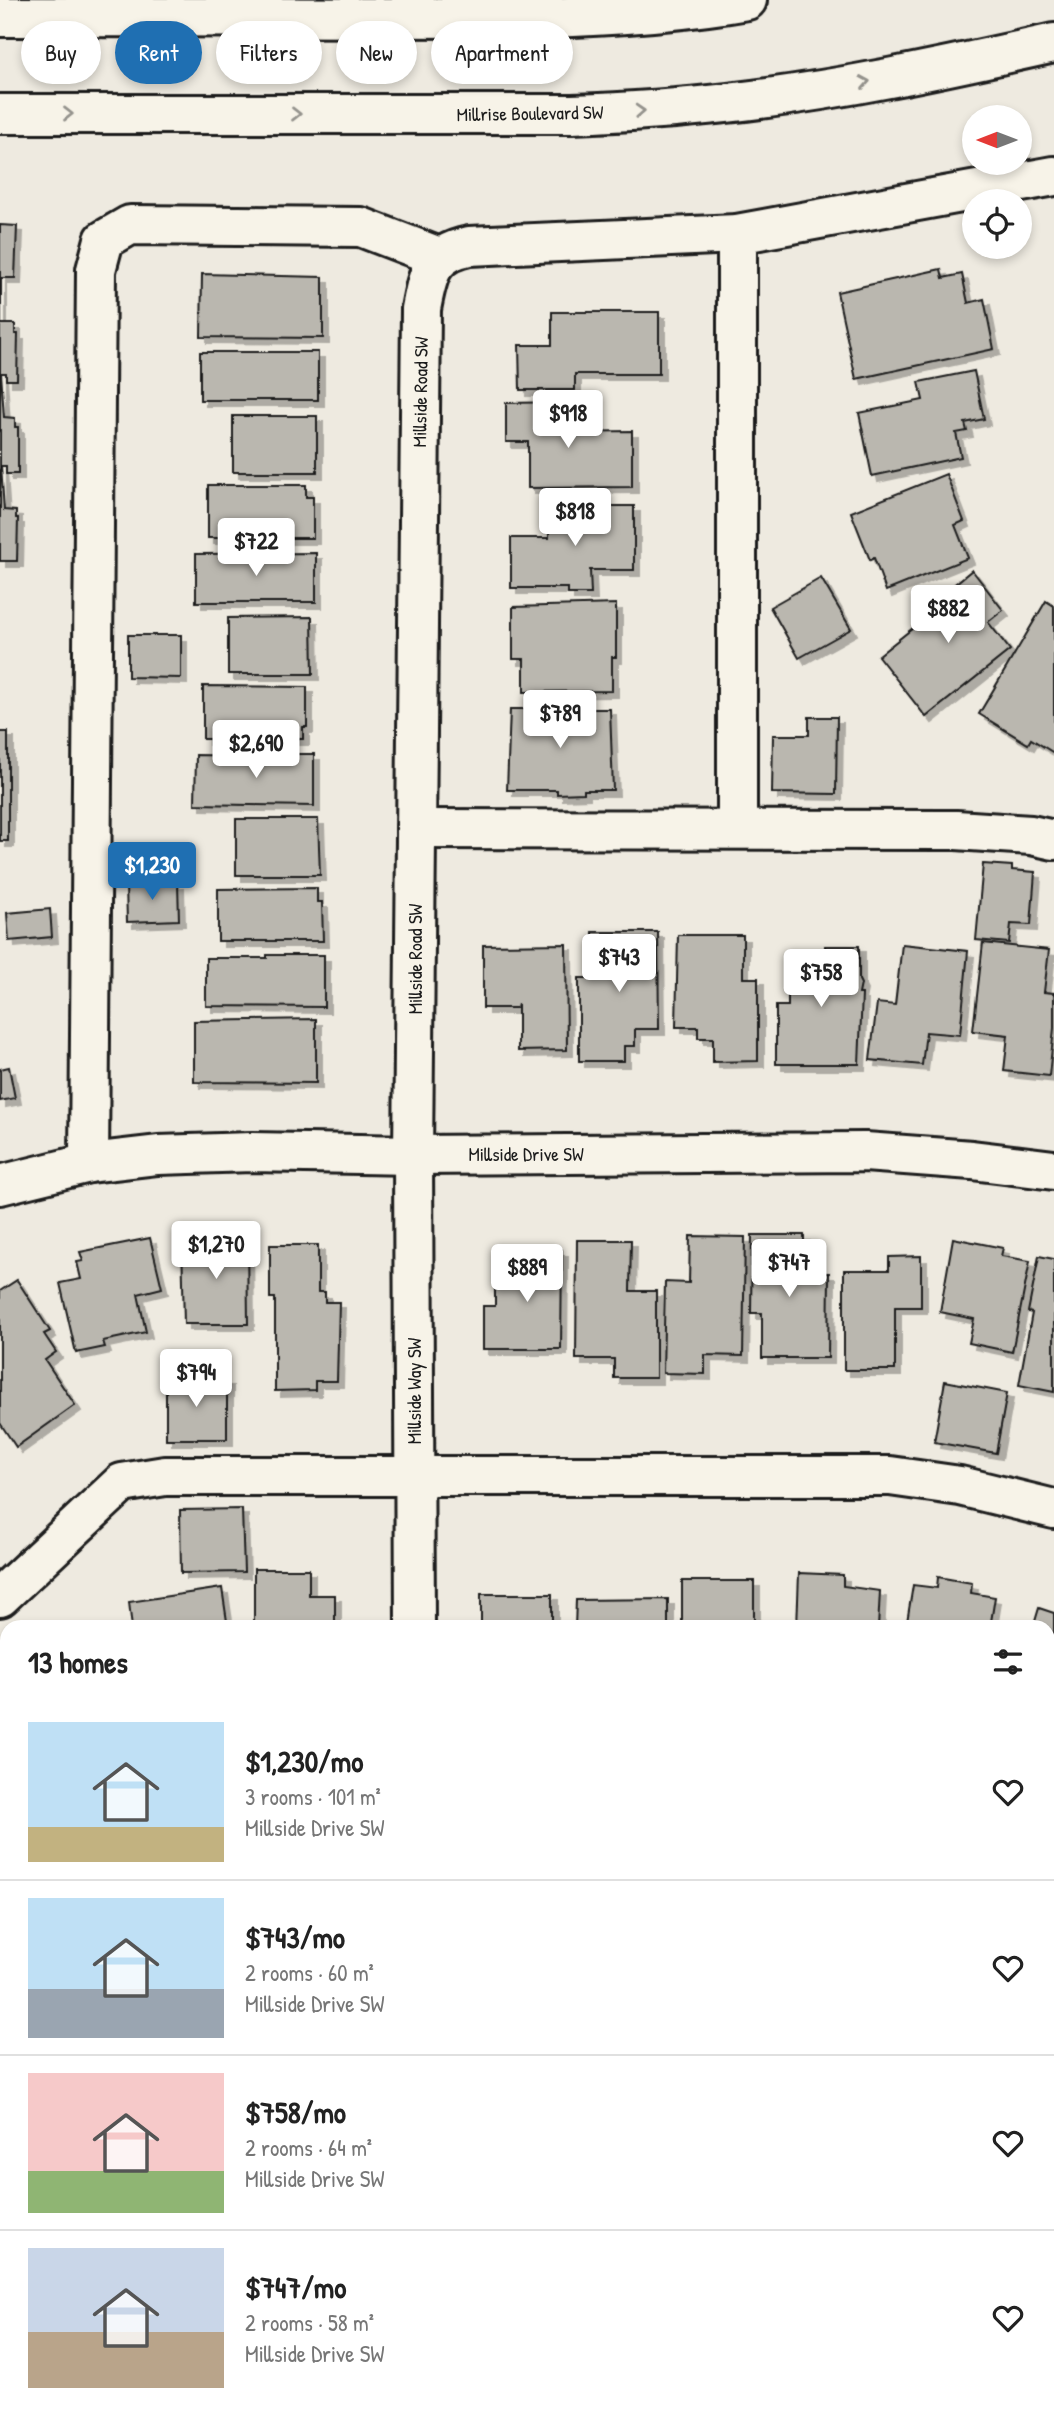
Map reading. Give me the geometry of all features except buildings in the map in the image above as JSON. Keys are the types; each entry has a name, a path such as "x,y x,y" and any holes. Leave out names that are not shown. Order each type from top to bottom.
{"street":[{"path":"0,17 543,9 661,12 747,0"},
{"name":"Millrise Boulevard SW","path":"0,114 572,114 652,110 810,92 1054,44"},
{"path":"89,1163 96,270 104,240 130,225 361,227 439,257 454,249 469,246 737,234 1052,187"},
{"path":"737,234 737,828"},
{"name":"Millside Road SW","path":"413,1155 421,309 428,276 439,257"},
{"path":"416,829 957,830 1031,835 1054,840"},
{"name":"Millside Drive SW","path":"0,1185 89,1163 158,1155 252,1152 413,1155 865,1152 972,1160 1054,1170"},
{"name":"Millside Way SW","path":"413,1155 415,1620"},
{"path":"0,1597 122,1483 165,1476 890,1476 960,1486 1054,1509"}]}
